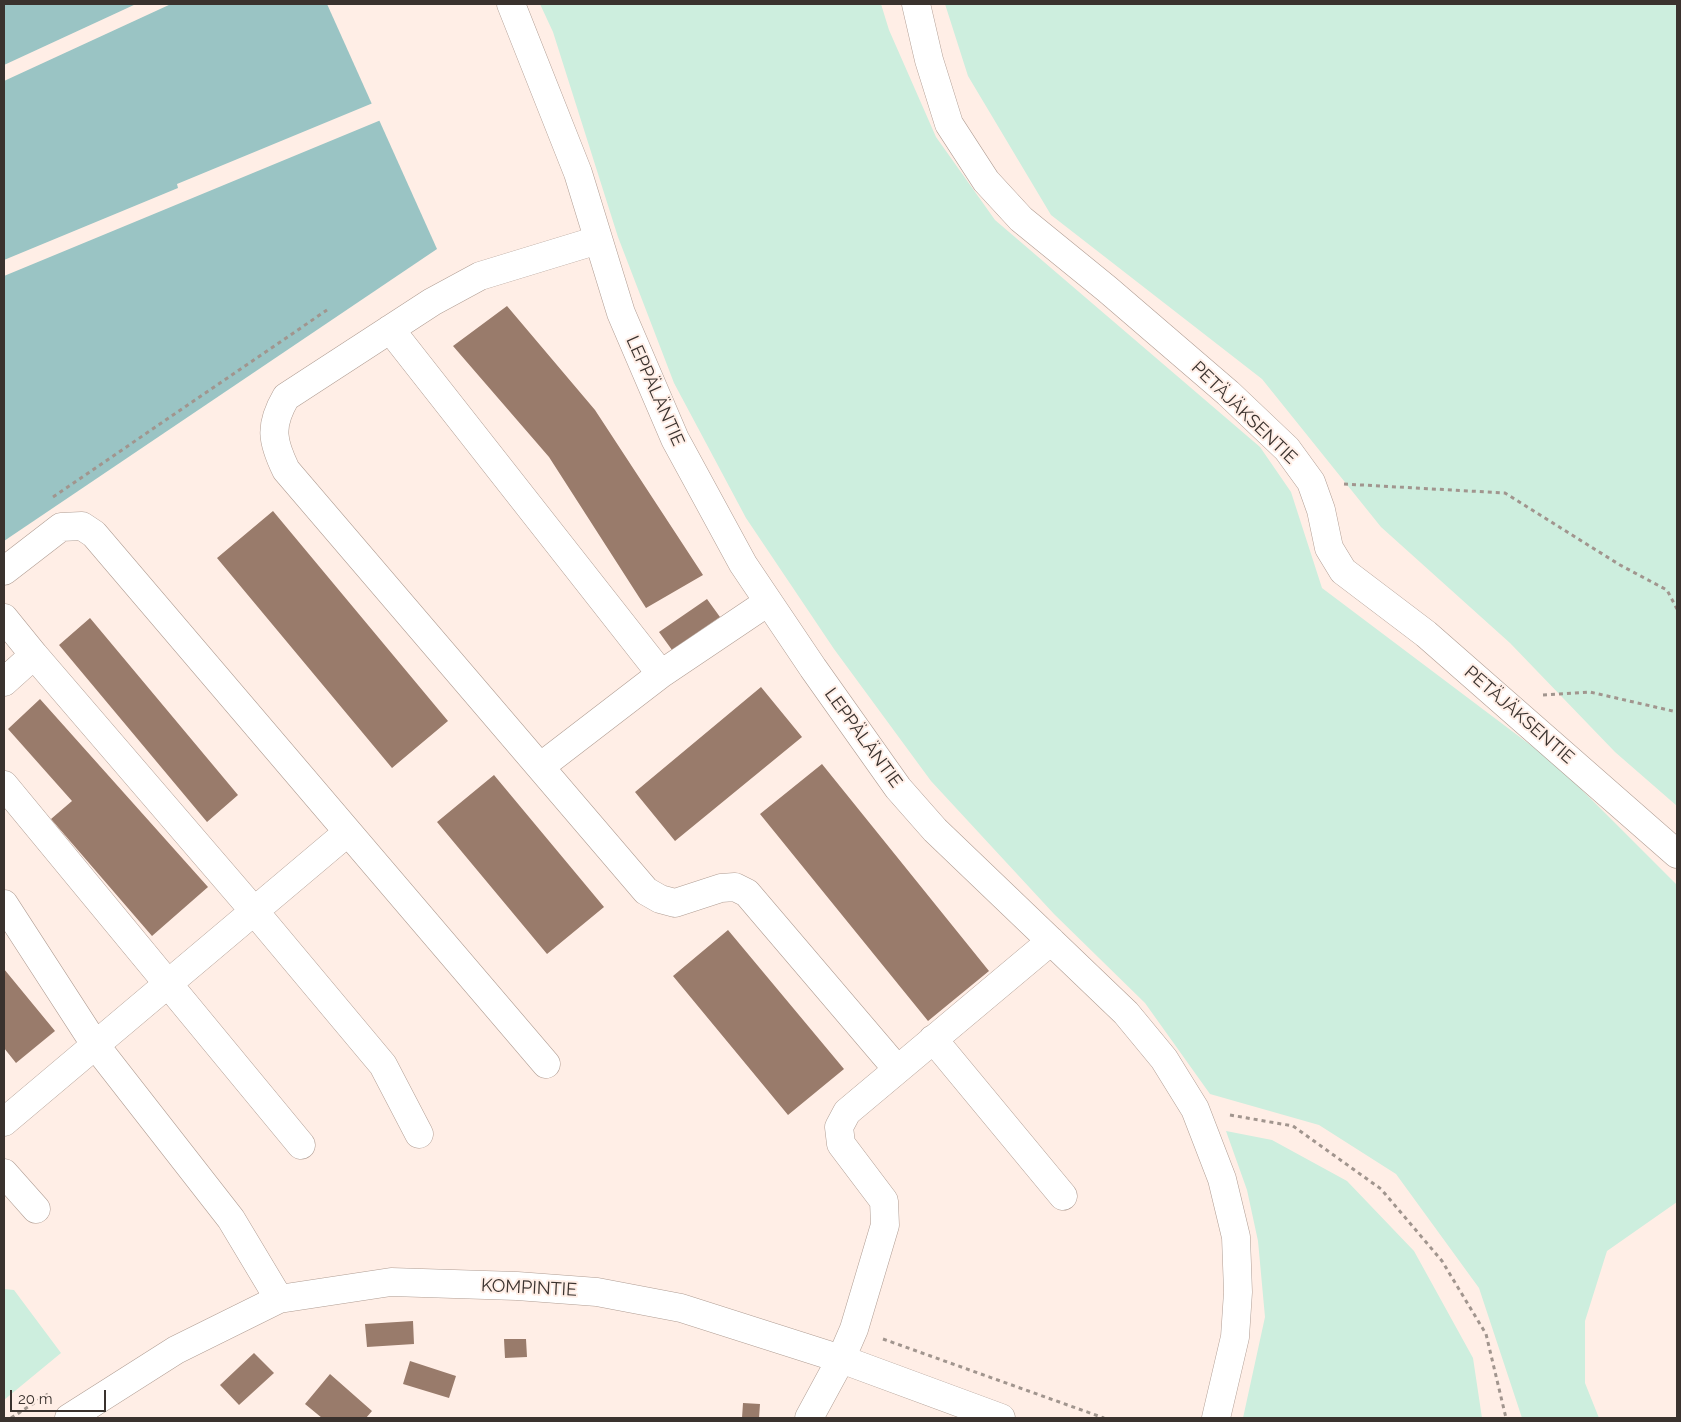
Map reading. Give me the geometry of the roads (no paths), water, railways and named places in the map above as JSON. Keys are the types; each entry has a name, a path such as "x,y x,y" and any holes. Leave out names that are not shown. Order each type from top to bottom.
{"street":[{"name":"LEPPÄLÄNTIE","path":"511,4 578,173 621,313 675,440 743,564 898,788 935,830 1126,1013 1164,1059 1195,1109 1222,1179 1236,1236 1238,1292 1235,1338 1216,1418"},
{"name":"PETÄJÄKSENTIE","path":"916,4 929,60 948,124 986,182 1021,219 1107,289 1228,393 1287,449 1311,482 1321,510 1329,548 1342,571 1426,634 1677,854"},
{"path":"598,240 480,276 432,302 390,329 286,397 277,413 274,430 276,450 286,470 646,891 660,899 675,903 721,888 735,887 747,893 896,1069"},
{"path":"390,329 661,674"},
{"path":"4,571 61,527 82,526 94,534 546,1064"},
{"path":"540,767 661,674 768,602"},
{"path":"4,618 383,1064 419,1134"},
{"path":"4,682 34,655"},
{"path":"4,785 301,1145"},
{"path":"4,1122 348,832"},
{"path":"4,904 96,1046 231,1219 279,1299"},
{"path":"809,1418 841,1359 854,1329 884,1225 884,1201 841,1144 839,1127 847,1112 896,1069 1051,941"},
{"path":"934,1039 1063,1196"},
{"path":"4,1173 36,1209"},
{"name":"KOMPINTIE","path":"69,1418 176,1350 279,1299 392,1282 517,1286 597,1292 682,1308 841,1359 1001,1418"}],"water":[{"path":"4,4 327,4 437,249 4,541"}]}
